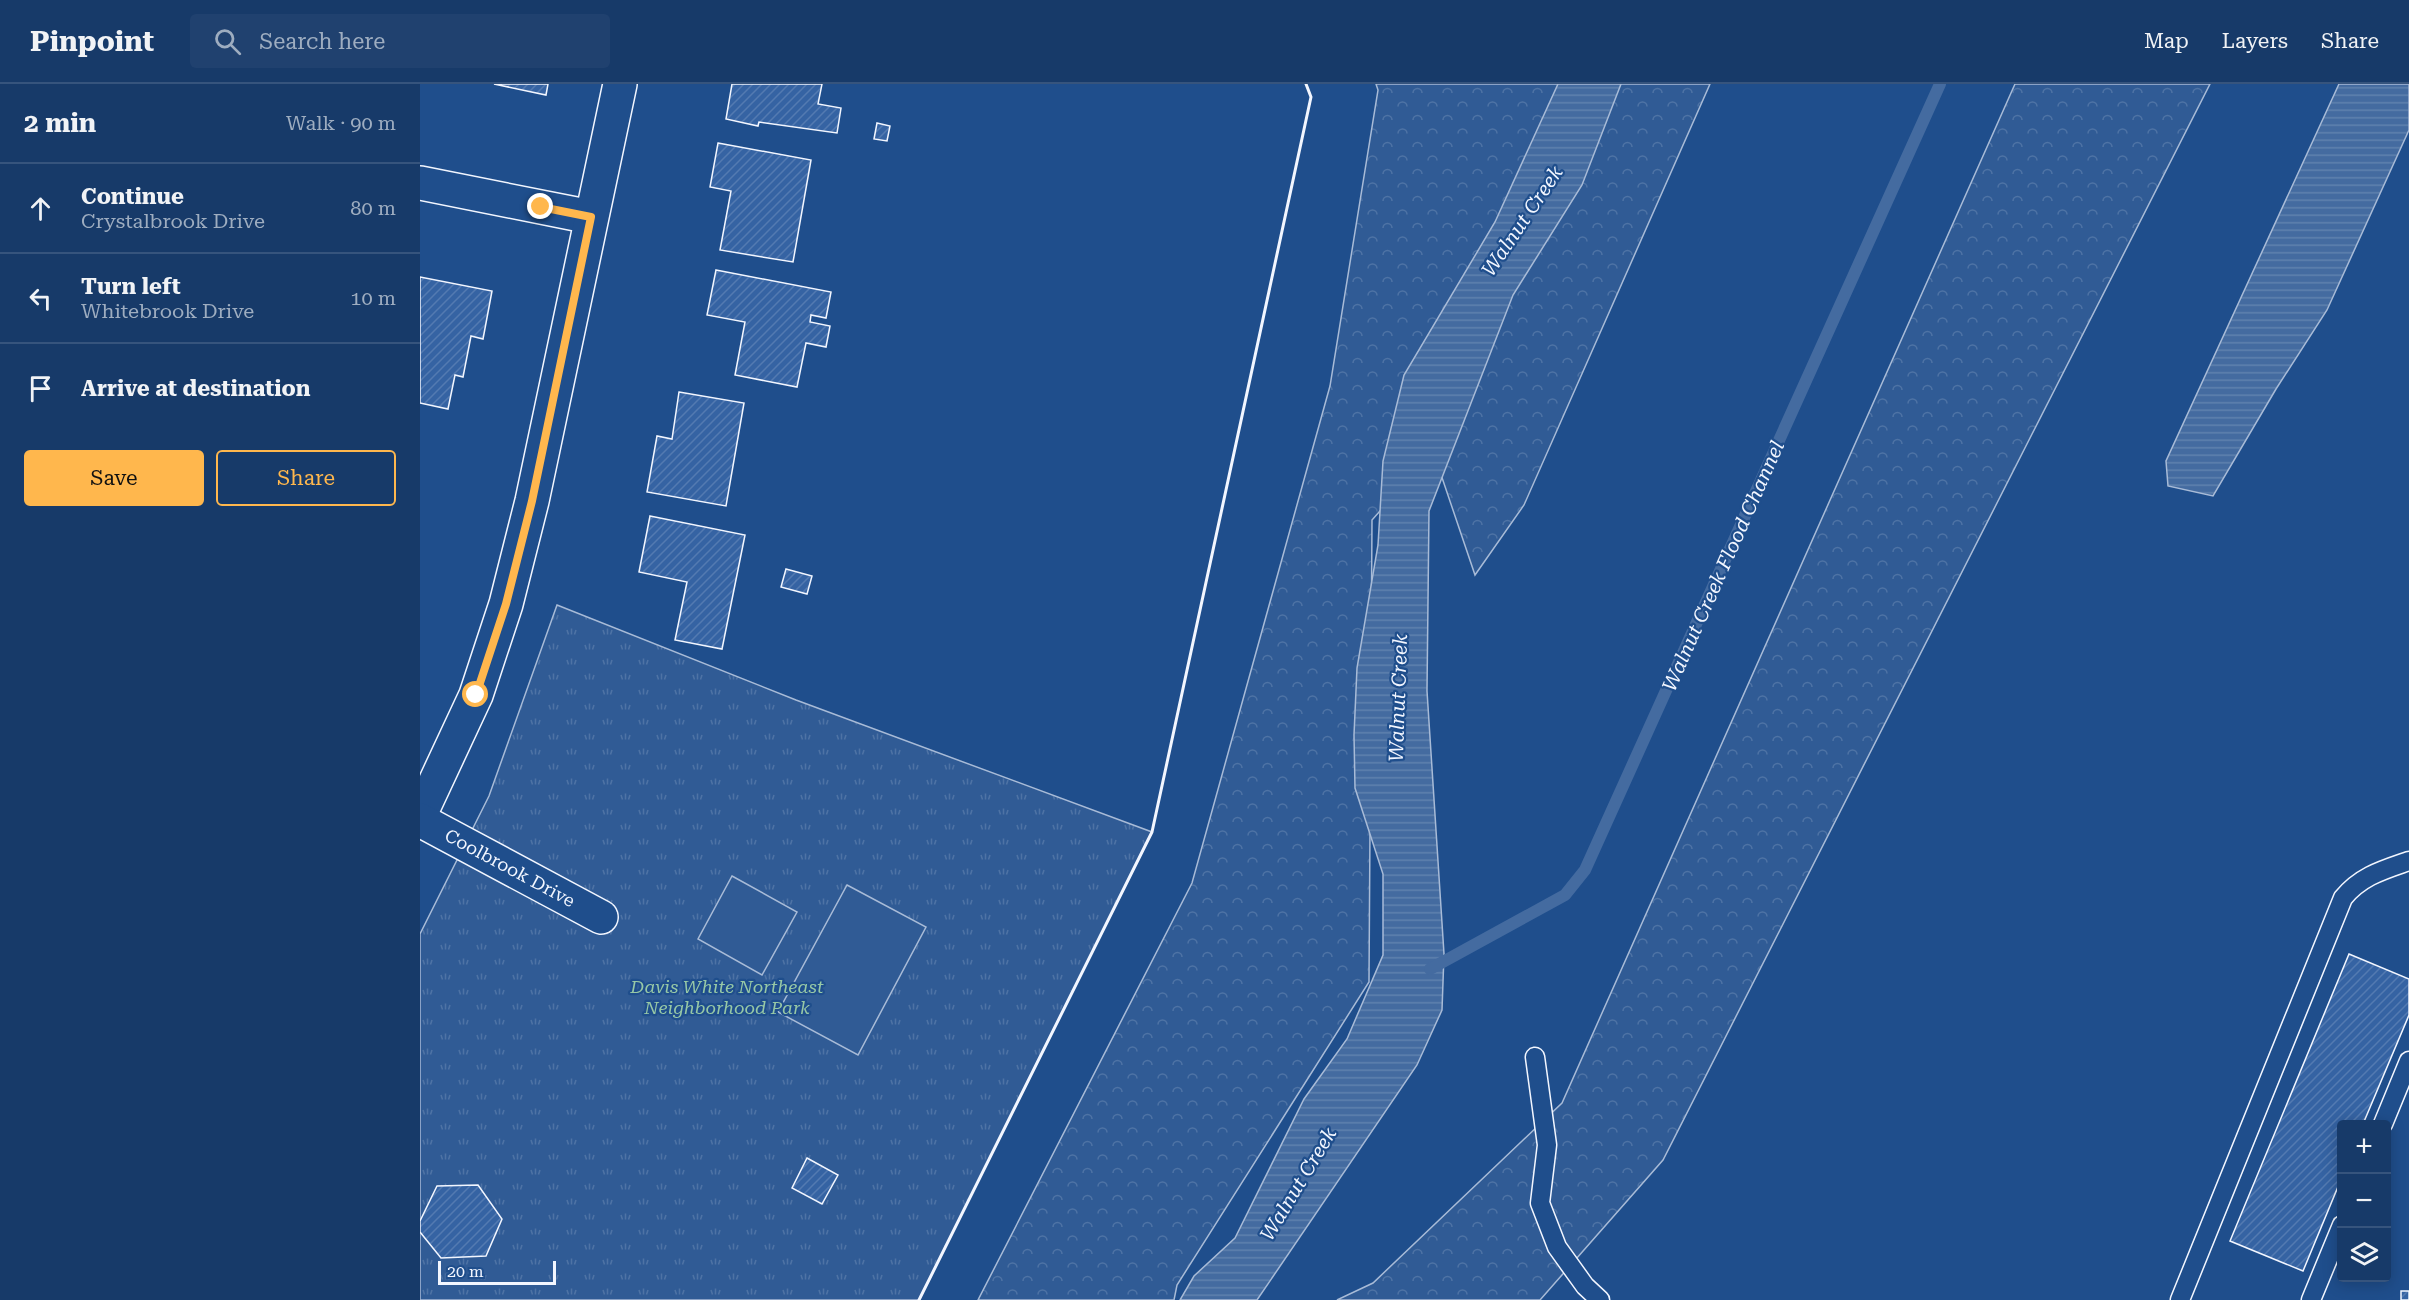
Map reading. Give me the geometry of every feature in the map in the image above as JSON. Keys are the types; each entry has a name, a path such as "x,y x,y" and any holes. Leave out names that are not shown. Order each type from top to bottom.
{"street":[{"path":"420,817 476,695 506,604 532,501 620,84"},
{"path":"420,183 591,217"},
{"name":"Coolbrook Drive","path":"420,817 601,917"}],"lane":[{"path":"2180,1300 2343,898 2354,884 2372,874 2409,861"},
{"path":"1535,1057 1546,1145 1540,1203 1557,1247 1585,1286 1600,1300"},
{"path":"2385,1120 2409,1061"},
{"path":"2311,1300 2341,1228"}],"green space":[{"path":"1376,84 1710,84 1524,505 1475,575 1433,451 1372,520 1369,982 1177,1285 1174,1300 978,1300 1192,883 1330,386 1378,90"},
{"path":"2015,84 2210,84 1663,1160 1540,1300 1337,1300 1373,1283 1562,1103"},
{"name":"Davis White Northeast Neighborhood Park","path":"557,605 796,700 1152,832 919,1300 420,1300 420,934 489,796"},
{"path":"732,876 797,912 762,975 698,939"},
{"path":"847,885 926,927 858,1055 778,1012"}],"water":[{"name":"Walnut Creek","path":"1558,84 1621,84 1582,185 1513,295 1429,511 1427,691 1444,954 1442,1010 1417,1065 1257,1300 1180,1300 1194,1276 1235,1238 1304,1099 1347,1039 1383,955 1383,874 1355,788 1354,735 1357,668 1378,545 1383,461 1404,375 1495,222"},
{"path":"2339,84 2409,84 2409,130 2327,310 2276,389 2213,496 2168,486 2166,461"}],"building":[{"path":"494,84 548,84 546,95"},
{"path":"732,84 822,84 818,104 841,108 837,133 759,122 758,126 726,119"},
{"path":"877,123 890,126 887,141 874,139"},
{"path":"718,143 811,160 793,262 720,250 731,191 710,187"},
{"path":"716,270 831,292 826,318 811,315 810,322 830,326 826,347 806,343 797,387 735,375 745,322 707,315"},
{"path":"420,277 492,291 483,339 471,336 463,377 455,375 448,409 420,403"},
{"path":"679,392 744,403 726,506 647,492 657,436 672,439"},
{"path":"650,516 745,535 722,649 675,640 687,582 639,572"},
{"path":"786,569 812,576 807,594 781,587"},
{"path":"2349,954 2409,979 2409,1015 2365,1120 2337,1120 2337,1189 2303,1271 2230,1241"},
{"path":"807,1158 838,1175 822,1204 792,1188"},
{"path":"478,1185 502,1219 486,1256 441,1258 420,1232 420,1221 437,1186"},
{"path":"2401,1291 2409,1291 2409,1300 2401,1300"}],"waterway":[{"name":"Walnut Creek Flood Channel","path":"1430,969 1565,895 1585,870 1940,84"}],"wall":[{"path":"919,1300 1152,832 1311,97 1306,84"}],"route":[{"path":"476,695 506,604 532,501 591,217 541,207"}]}
